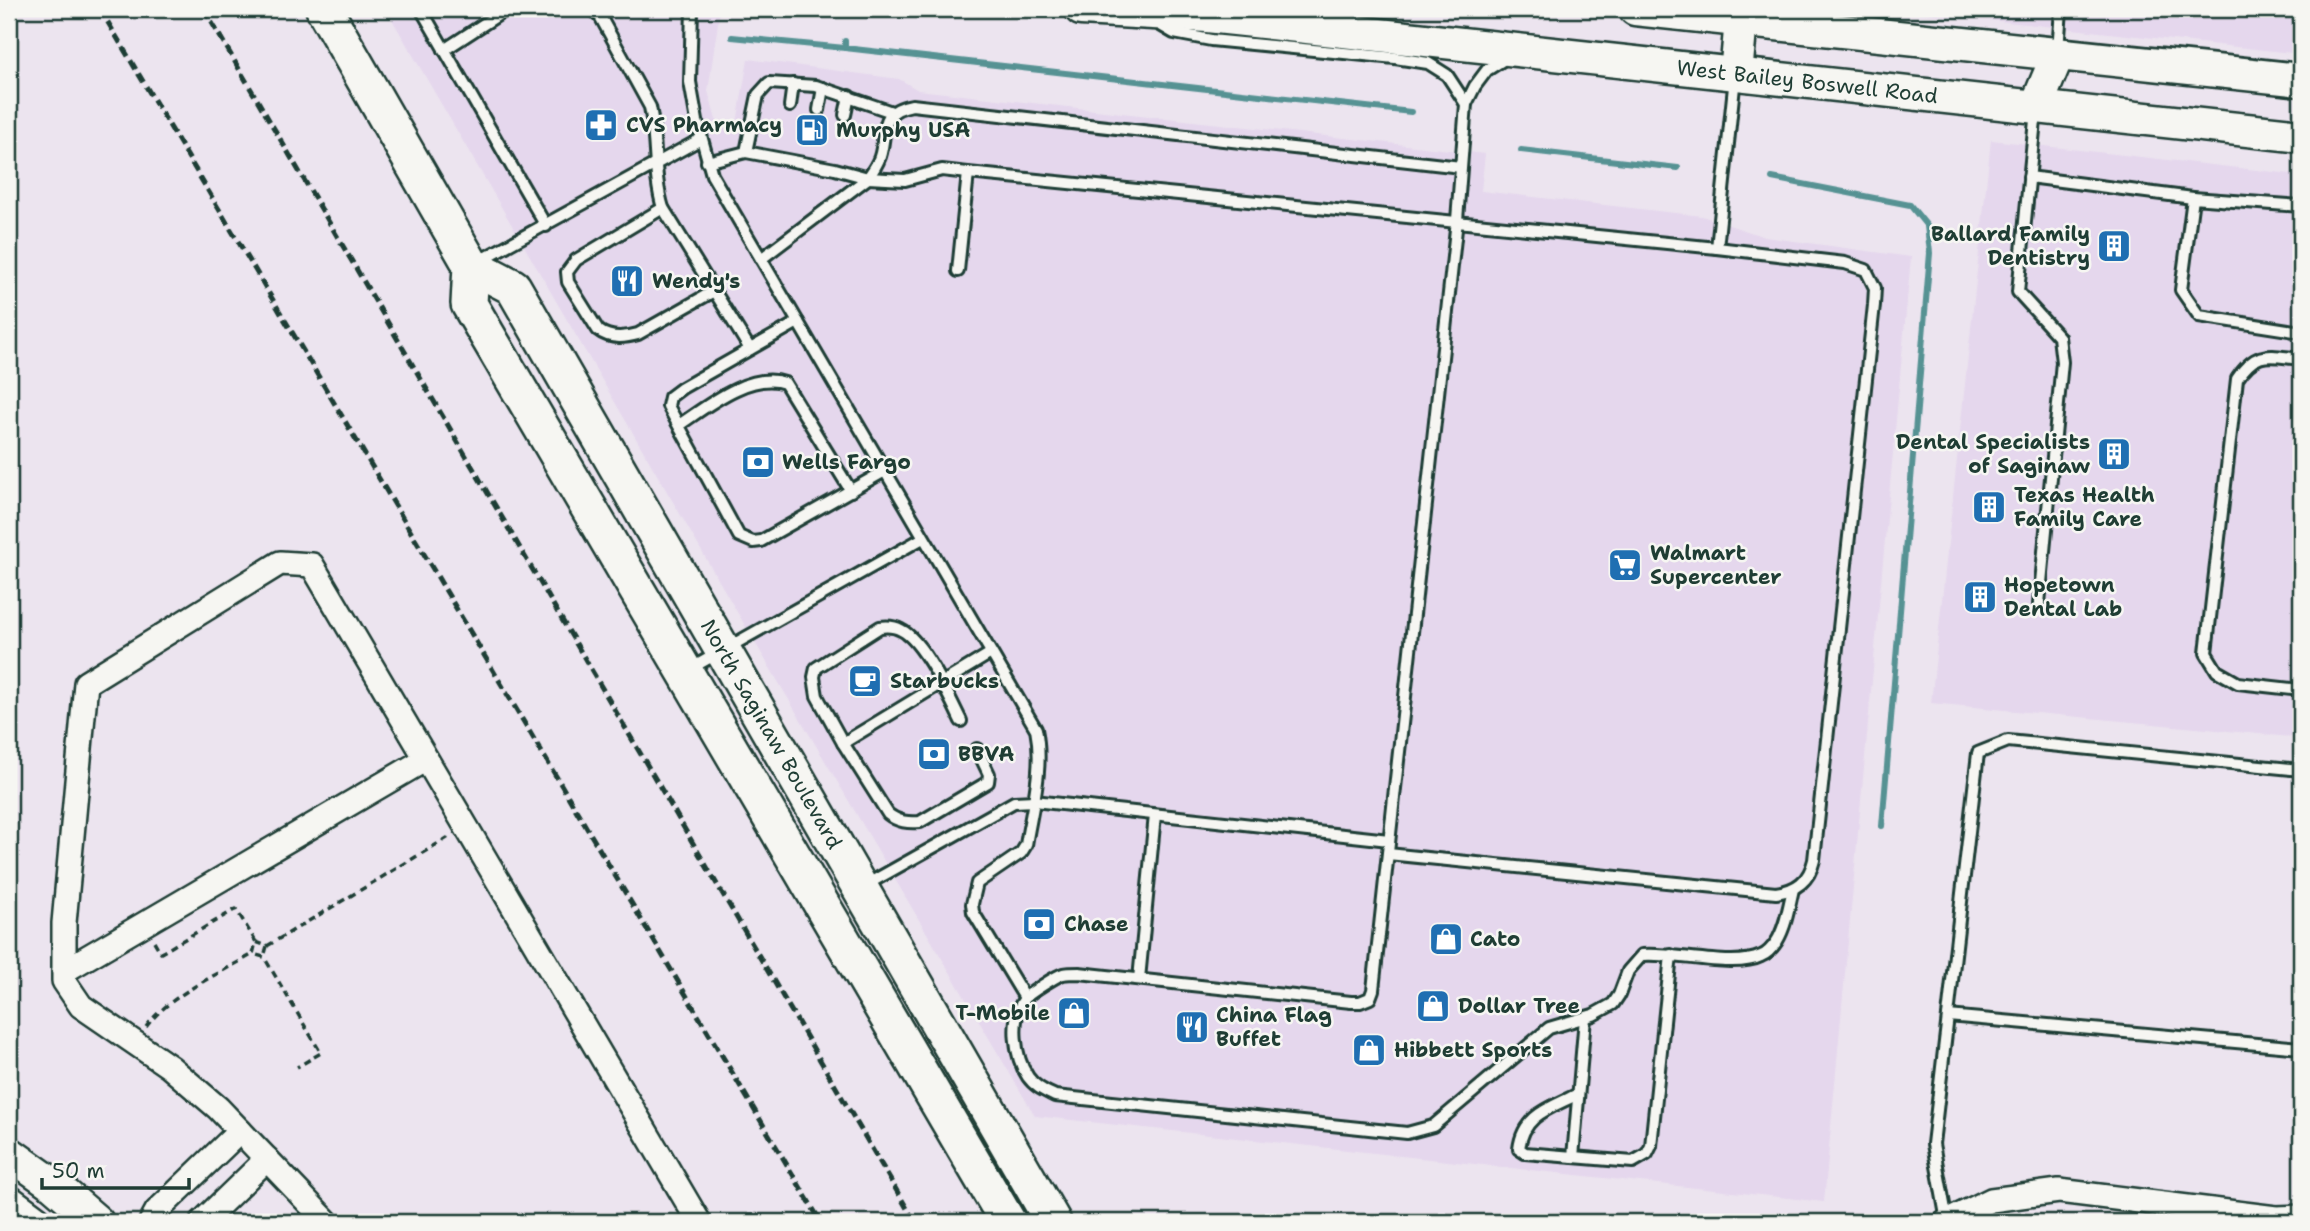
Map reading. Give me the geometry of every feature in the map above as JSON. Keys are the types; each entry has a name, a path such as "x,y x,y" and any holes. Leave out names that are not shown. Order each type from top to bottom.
{"main road":[{"path":"324,9 471,265"},
{"path":"346,48 349,9"},
{"name":"West Bailey Boswell Road","path":"1081,9 1207,16 2301,136"},
{"name":"West Bailey Boswell Road","path":"1245,9 1312,27"},
{"path":"1635,9 1741,14 2057,54 2301,80"},
{"path":"1736,74 1741,14"},
{"path":"2036,107 2057,54"},
{"name":"North Saginaw Boulevard","path":"1008,1222 469,304 471,265 513,287 1053,1222"},
{"path":"9,1153 54,1185 97,1222"},
{"path":"9,1202 36,1222"}],"street":[{"path":"327,1222 218,1108 170,1067 81,1006 64,981 64,923 86,683 281,563 312,565 699,1222"},
{"path":"64,971 426,759"},
{"path":"151,1222 157,1211 240,1131"},
{"path":"202,1222 267,1159"},
{"path":"1947,1222 1991,1200 2059,1191 2277,1218 2301,1217"}],"lane":[{"path":"421,9 546,226"},
{"path":"444,50 507,9"},
{"path":"593,9 601,18 650,107 656,181 663,208 750,349"},
{"path":"692,9 690,82 701,139 712,176 1036,729 1040,747 1026,845 1021,853 977,883 972,904 973,912 1026,998"},
{"path":"2057,54 2061,9"},
{"path":"1138,13 1174,33 1211,40 1428,63 1447,75 1466,104"},
{"path":"1532,50 1500,60 1475,86 1466,104 1457,220 1370,998 1351,1002 1079,973 1062,974 1026,998 1019,1011 1016,1045 1028,1077 1040,1089 1055,1096 1408,1133 1433,1126 1549,1028 1604,1010 1613,1004 1628,971 1642,955 1732,961 1760,957 1777,941 1784,927 1793,889"},
{"path":"1717,248 1736,74"},
{"path":"746,152 758,95 769,83 822,88 892,112"},
{"path":"790,106 793,85"},
{"path":"819,110 822,88"},
{"path":"845,115 849,96"},
{"path":"761,259 867,178 878,164 886,119 892,112 912,105 1461,167"},
{"path":"2036,107 2018,292 2059,337 2062,362 2039,604"},
{"path":"471,265 701,139"},
{"path":"780,159 782,147"},
{"path":"707,162 746,152 867,178 905,180 942,170 1717,248 1845,263 1867,270 1875,288 1814,860 1807,880 1793,889 1776,893 1388,853"},
{"path":"807,164 810,152"},
{"path":"835,169 838,156"},
{"path":"958,271 968,173"},
{"path":"2029,177 2193,198 2301,206"},
{"path":"2193,198 2181,290 2199,316 2301,332"},
{"path":"663,208 576,260 567,272 568,282 598,330 604,335 627,338 714,291"},
{"path":"798,323 670,397 668,406 738,536 761,541 885,471"},
{"path":"2301,359 2265,355 2247,364 2236,379 2206,653 2217,671 2238,683 2301,690"},
{"path":"678,425 723,396 759,381 777,380 785,383 851,491"},
{"path":"685,672 923,538"},
{"path":"961,721 943,684 912,638 892,626 880,627 816,668 814,677 817,696 843,743 888,814 895,820 909,823 920,821 988,782 989,774 977,749"},
{"path":"843,743 991,653"},
{"path":"1947,1222 1933,1144 1978,753 2008,741 2301,770"},
{"path":"859,889 1014,802 1034,801 1389,841"},
{"path":"1139,979 1155,815"},
{"path":"1578,1094 1533,1118 1523,1129 1519,1149 1525,1153 1633,1162 1647,1154 1651,1146 1671,955"},
{"path":"1948,1016 2301,1048"},
{"path":"1573,1157 1585,1017"}],"path":[{"path":"264,957 267,946 467,827"},
{"path":"144,924 161,953 236,909 256,942 267,946"},
{"path":"135,1043 156,1013 253,954 256,942"},
{"path":"253,954 264,957 321,1053 297,1067"}],"shaded area":[{"path":"386,9 720,9 708,91 716,120 737,123 748,59 899,79 918,90 1485,154 1481,191 1702,216 1765,237 1911,257 1824,1202 1035,1116 740,617"},
{"path":"1889,9 2301,9 2301,54"},
{"path":"1991,140 2301,175 2301,738 1931,703"}],"waterway":[{"path":"732,37 845,48"},
{"path":"845,41 845,48 1411,112"},
{"path":"1521,150 1678,168"},
{"path":"1772,178 1910,205 1927,226 1930,253 1882,826"}],"railway":[{"path":"100,9 821,1222"},
{"path":"204,9 915,1222"}],"place":[{"name":"CVS Pharmacy","path":"601,125"},
{"name":"Murphy USA","path":"812,130"},
{"name":"Ballard Family Dentistry","path":"2114,246"},
{"name":"Wendy's","path":"627,281"},
{"name":"Dental Specialists of Saginaw","path":"2114,454"},
{"name":"Wells Fargo","path":"758,462"},
{"name":"Texas Health Family Care","path":"1989,507"},
{"name":"Walmart Supercenter","path":"1625,565"},
{"name":"Hopetown Dental Lab","path":"1980,597"},
{"name":"Starbucks","path":"865,681"},
{"name":"BBVA","path":"934,754"},
{"name":"Chase","path":"1039,924"},
{"name":"Cato","path":"1446,939"},
{"name":"Dollar Tree","path":"1433,1006"},
{"name":"T-Mobile","path":"1074,1013"},
{"name":"China Flag Buffet","path":"1192,1027"},
{"name":"Hibbett Sports","path":"1369,1050"}]}
